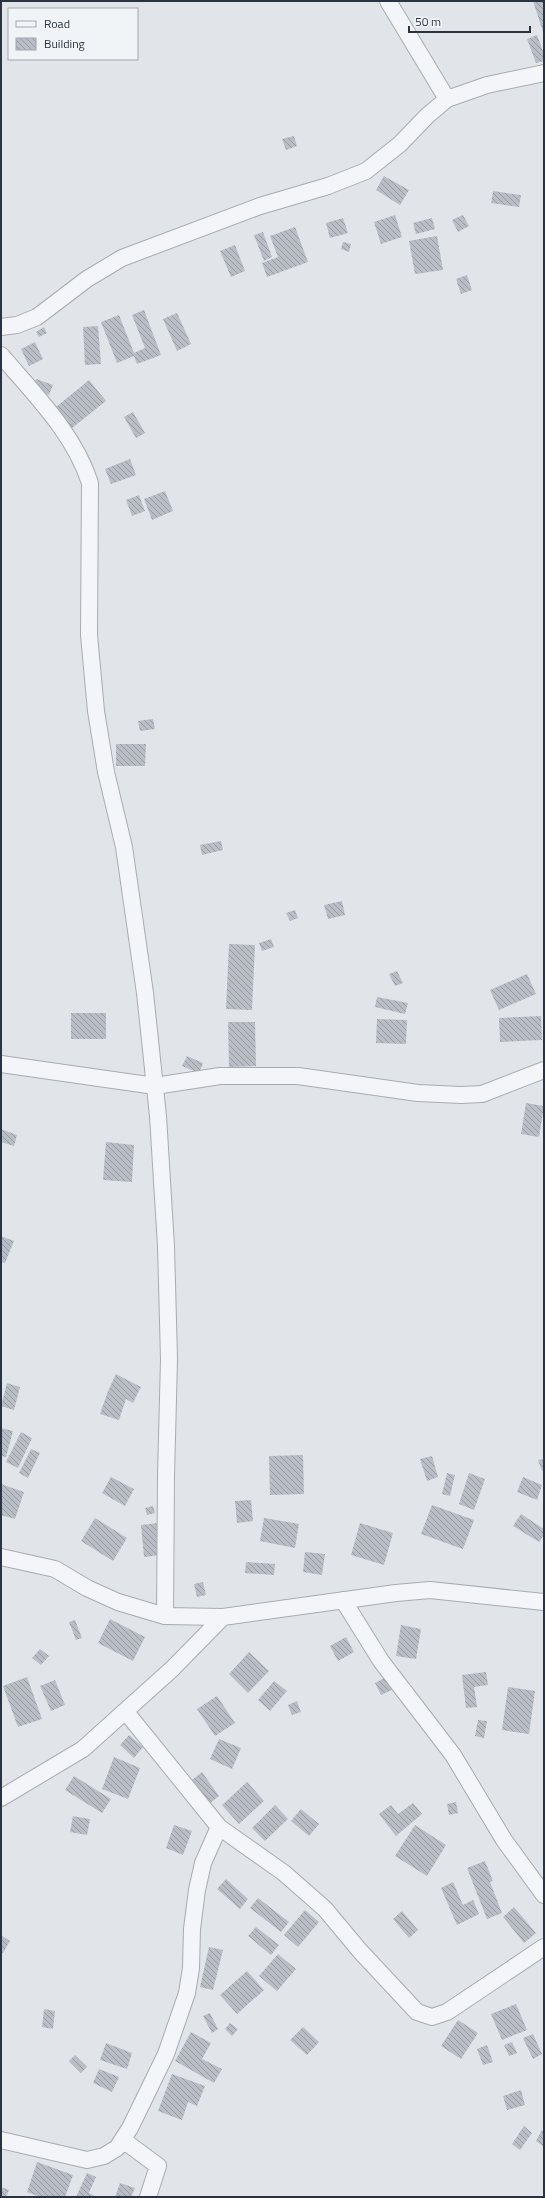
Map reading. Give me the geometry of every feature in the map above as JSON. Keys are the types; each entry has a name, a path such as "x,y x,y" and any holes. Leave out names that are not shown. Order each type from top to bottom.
{"street":[{"path":"388,1 446,99"},
{"path":"1,327 17,325 36,317 87,279 122,258 260,206 328,186 366,171 400,144 446,99 487,85 544,73"},
{"path":"1,355 70,441 84,463 90,483 89,635 96,711 106,772 124,847 145,993 155,1086 166,1246 169,1359 165,1616"},
{"path":"1,1064 155,1086 220,1076 298,1076 418,1093 482,1094 544,1070"},
{"path":"1,1557 55,1569 87,1588 118,1602 165,1616 224,1617 343,1600 430,1590 544,1602"},
{"path":"343,1600 381,1661 453,1755 504,1840 544,1895"},
{"path":"1,1798 83,1749 126,1712 172,1669 224,1617"},
{"path":"126,1712 220,1827 284,1873 325,1909 360,1951 417,2012 432,2017 447,2012 544,1947"},
{"path":"1,2140 87,2160 104,2156 117,2148 123,2140 166,2054 187,1993 191,1968 192,1929 196,1890 203,1863 220,1827"},
{"path":"123,2140 158,2166 148,2197"}],"building":[{"path":"533,1 544,1 544,35"},
{"path":"537,35 544,54 544,61 536,63 527,39"},
{"path":"294,136 297,146 286,150 282,139"},
{"path":"384,176 409,190 400,205 376,190"},
{"path":"493,191 521,195 519,207 491,203"},
{"path":"395,215 402,237 381,244 374,222"},
{"path":"463,215 469,226 458,232 452,220"},
{"path":"343,218 348,233 330,238 326,223"},
{"path":"432,218 435,229 416,234 413,223"},
{"path":"295,227 308,262 267,277 262,263 278,257 270,236"},
{"path":"263,232 272,257 264,261 254,235"},
{"path":"437,236 443,270 415,274 409,241"},
{"path":"343,242 351,244 349,252 341,249"},
{"path":"235,245 245,271 231,277 220,251"},
{"path":"467,275 472,290 461,294 456,279"},
{"path":"144,310 161,355 137,364 134,356 117,363 101,322 119,315 134,353 145,348 132,315"},
{"path":"177,313 191,344 177,351 163,319"},
{"path":"98,326 101,364 85,365 83,327"},
{"path":"44,327 47,333 39,337 36,332"},
{"path":"35,342 43,359 29,366 21,349"},
{"path":"36,379 53,385 49,395 32,389"},
{"path":"89,380 106,401 72,428 56,407"},
{"path":"133,412 145,433 136,438 124,417"},
{"path":"130,459 136,475 111,484 105,469"},
{"path":"165,491 173,511 152,520 144,499"},
{"path":"139,495 145,511 132,516 126,500"},
{"path":"153,719 155,729 140,731 138,721"},
{"path":"116,744 146,744 145,766 116,766"},
{"path":"221,841 223,850 202,855 200,845"},
{"path":"342,901 345,915 328,919 324,905"},
{"path":"295,910 298,918 290,921 286,913"},
{"path":"271,939 274,947 262,951 259,943"},
{"path":"229,944 255,945 252,1010 226,1009"},
{"path":"397,971 403,983 395,986 389,974"},
{"path":"527,974 536,994 499,1010 490,990"},
{"path":"377,997 408,1003 405,1014 375,1007"},
{"path":"71,1013 106,1013 106,1039 71,1039"},
{"path":"541,1016 542,1040 500,1042 499,1018"},
{"path":"377,1019 407,1020 406,1044 376,1043"},
{"path":"228,1022 255,1022 256,1066 229,1067"},
{"path":"187,1056 203,1063 199,1073 182,1066"},
{"path":"526,1103 544,1106 539,1137 521,1134"},
{"path":"1,1129 17,1135 14,1146 1,1142"},
{"path":"106,1142 134,1145 132,1182 103,1180"},
{"path":"1,1236 14,1241 5,1263 1,1262"},
{"path":"116,1374 141,1387 133,1403 126,1399 119,1420 100,1414"},
{"path":"7,1383 20,1387 14,1410 1,1406"},
{"path":"1,1428 13,1431 6,1457 1,1456"},
{"path":"21,1432 32,1438 18,1468 6,1462"},
{"path":"31,1449 40,1453 28,1478 19,1473"},
{"path":"303,1455 304,1494 270,1495 269,1456"},
{"path":"432,1456 438,1477 427,1481 420,1459"},
{"path":"544,1459 544,1470 542,1471 538,1460"},
{"path":"447,1473 455,1475 450,1496 442,1494"},
{"path":"469,1473 485,1479 474,1510 459,1504"},
{"path":"111,1477 134,1489 125,1506 102,1493"},
{"path":"523,1477 542,1485 537,1500 517,1492"},
{"path":"1,1484 24,1492 15,1519 1,1515"},
{"path":"251,1500 253,1521 237,1523 235,1501"},
{"path":"432,1505 474,1520 463,1549 421,1534"},
{"path":"153,1506 155,1513 147,1515 145,1508"},
{"path":"521,1514 544,1529 544,1535 539,1542 513,1526"},
{"path":"95,1518 127,1538 113,1561 81,1541"},
{"path":"264,1518 299,1524 295,1548 260,1541"},
{"path":"158,1523 161,1555 144,1557 141,1525"},
{"path":"360,1523 393,1533 384,1565 351,1555"},
{"path":"305,1552 325,1554 322,1575 303,1572"},
{"path":"246,1562 275,1564 274,1575 245,1573"},
{"path":"203,1582 206,1595 197,1597 194,1584"},
{"path":"110,1619 145,1637 133,1661 98,1643"},
{"path":"75,1620 82,1638 76,1640 69,1622"},
{"path":"401,1625 421,1629 416,1659 396,1656"},
{"path":"346,1637 354,1652 338,1661 330,1646"},
{"path":"40,1649 49,1656 41,1665 32,1658"},
{"path":"249,1652 269,1671 248,1693 229,1674"},
{"path":"486,1672 488,1685 474,1687 477,1707 466,1708 462,1675"},
{"path":"388,1676 394,1689 381,1695 375,1683"},
{"path":"27,1677 42,1719 18,1727 3,1686"},
{"path":"55,1680 65,1705 51,1711 40,1686"},
{"path":"274,1681 287,1691 270,1711 258,1700"},
{"path":"508,1687 535,1691 529,1734 502,1730"},
{"path":"217,1696 235,1723 215,1736 197,1709"},
{"path":"297,1701 301,1712 292,1715 288,1705"},
{"path":"478,1720 487,1721 484,1738 475,1736"},
{"path":"129,1735 143,1747 134,1758 120,1745"},
{"path":"219,1739 241,1748 232,1769 210,1759"},
{"path":"114,1757 140,1768 128,1799 102,1789"},
{"path":"202,1772 219,1796 209,1804 192,1780"},
{"path":"74,1776 111,1799 102,1813 65,1790"},
{"path":"247,1782 264,1801 239,1824 222,1805"},
{"path":"456,1802 458,1813 449,1815 447,1804"},
{"path":"413,1803 422,1814 396,1836 379,1814 391,1805 398,1814"},
{"path":"275,1805 288,1819 265,1841 252,1828"},
{"path":"301,1809 319,1824 309,1836 291,1821"},
{"path":"73,1816 90,1819 87,1835 70,1832"},
{"path":"174,1825 192,1831 183,1855 166,1848"},
{"path":"415,1825 446,1845 427,1876 395,1856"},
{"path":"485,1861 493,1881 490,1882 502,1913 487,1919 467,1868"},
{"path":"226,1879 248,1899 240,1909 217,1889"},
{"path":"453,1882 463,1905 473,1900 479,1914 457,1925 441,1888"},
{"path":"258,1898 289,1922 281,1932 250,1908"},
{"path":"514,1907 536,1933 524,1943 503,1917"},
{"path":"305,1910 319,1922 298,1947 284,1935"},
{"path":"402,1911 418,1930 409,1938 393,1919"},
{"path":"256,1927 279,1945 271,1955 248,1936"},
{"path":"1,1935 10,1941 3,1953 1,1952"},
{"path":"209,1947 223,1950 213,1990 200,1987"},
{"path":"278,1954 296,1969 277,1991 259,1976"},
{"path":"247,1971 264,1990 237,2014 220,1995"},
{"path":"516,2004 527,2030 502,2040 491,2014"},
{"path":"44,2009 55,2011 53,2029 42,2027"},
{"path":"210,2013 218,2029 212,2033 203,2016"},
{"path":"458,2020 478,2033 461,2059 441,2046"},
{"path":"230,2023 238,2029 232,2036 225,2029"},
{"path":"303,2027 319,2042 307,2055 290,2040"},
{"path":"191,2032 211,2043 202,2059 222,2069 214,2083 175,2061"},
{"path":"533,2034 542,2054 533,2059 523,2038"},
{"path":"512,2042 517,2053 509,2056 504,2045"},
{"path":"106,2043 132,2053 127,2069 100,2060"},
{"path":"487,2045 493,2062 483,2065 477,2049"},
{"path":"75,2055 87,2067 81,2073 69,2061"},
{"path":"99,2069 119,2077 112,2092 93,2083"},
{"path":"172,2074 205,2086 197,2106 188,2102 182,2120 158,2111"},
{"path":"521,2090 525,2105 507,2110 503,2096"},
{"path":"524,2126 532,2133 520,2150 512,2144"},
{"path":"542,2130 544,2131 544,2147 536,2141"},
{"path":"37,2162 73,2175 65,2197 40,2197 27,2192"},
{"path":"87,2173 96,2177 89,2193 97,2197 76,2197"},
{"path":"120,2183 135,2188 131,2197 115,2197"},
{"path":"1,2187 9,2190 6,2197 1,2197"}]}
